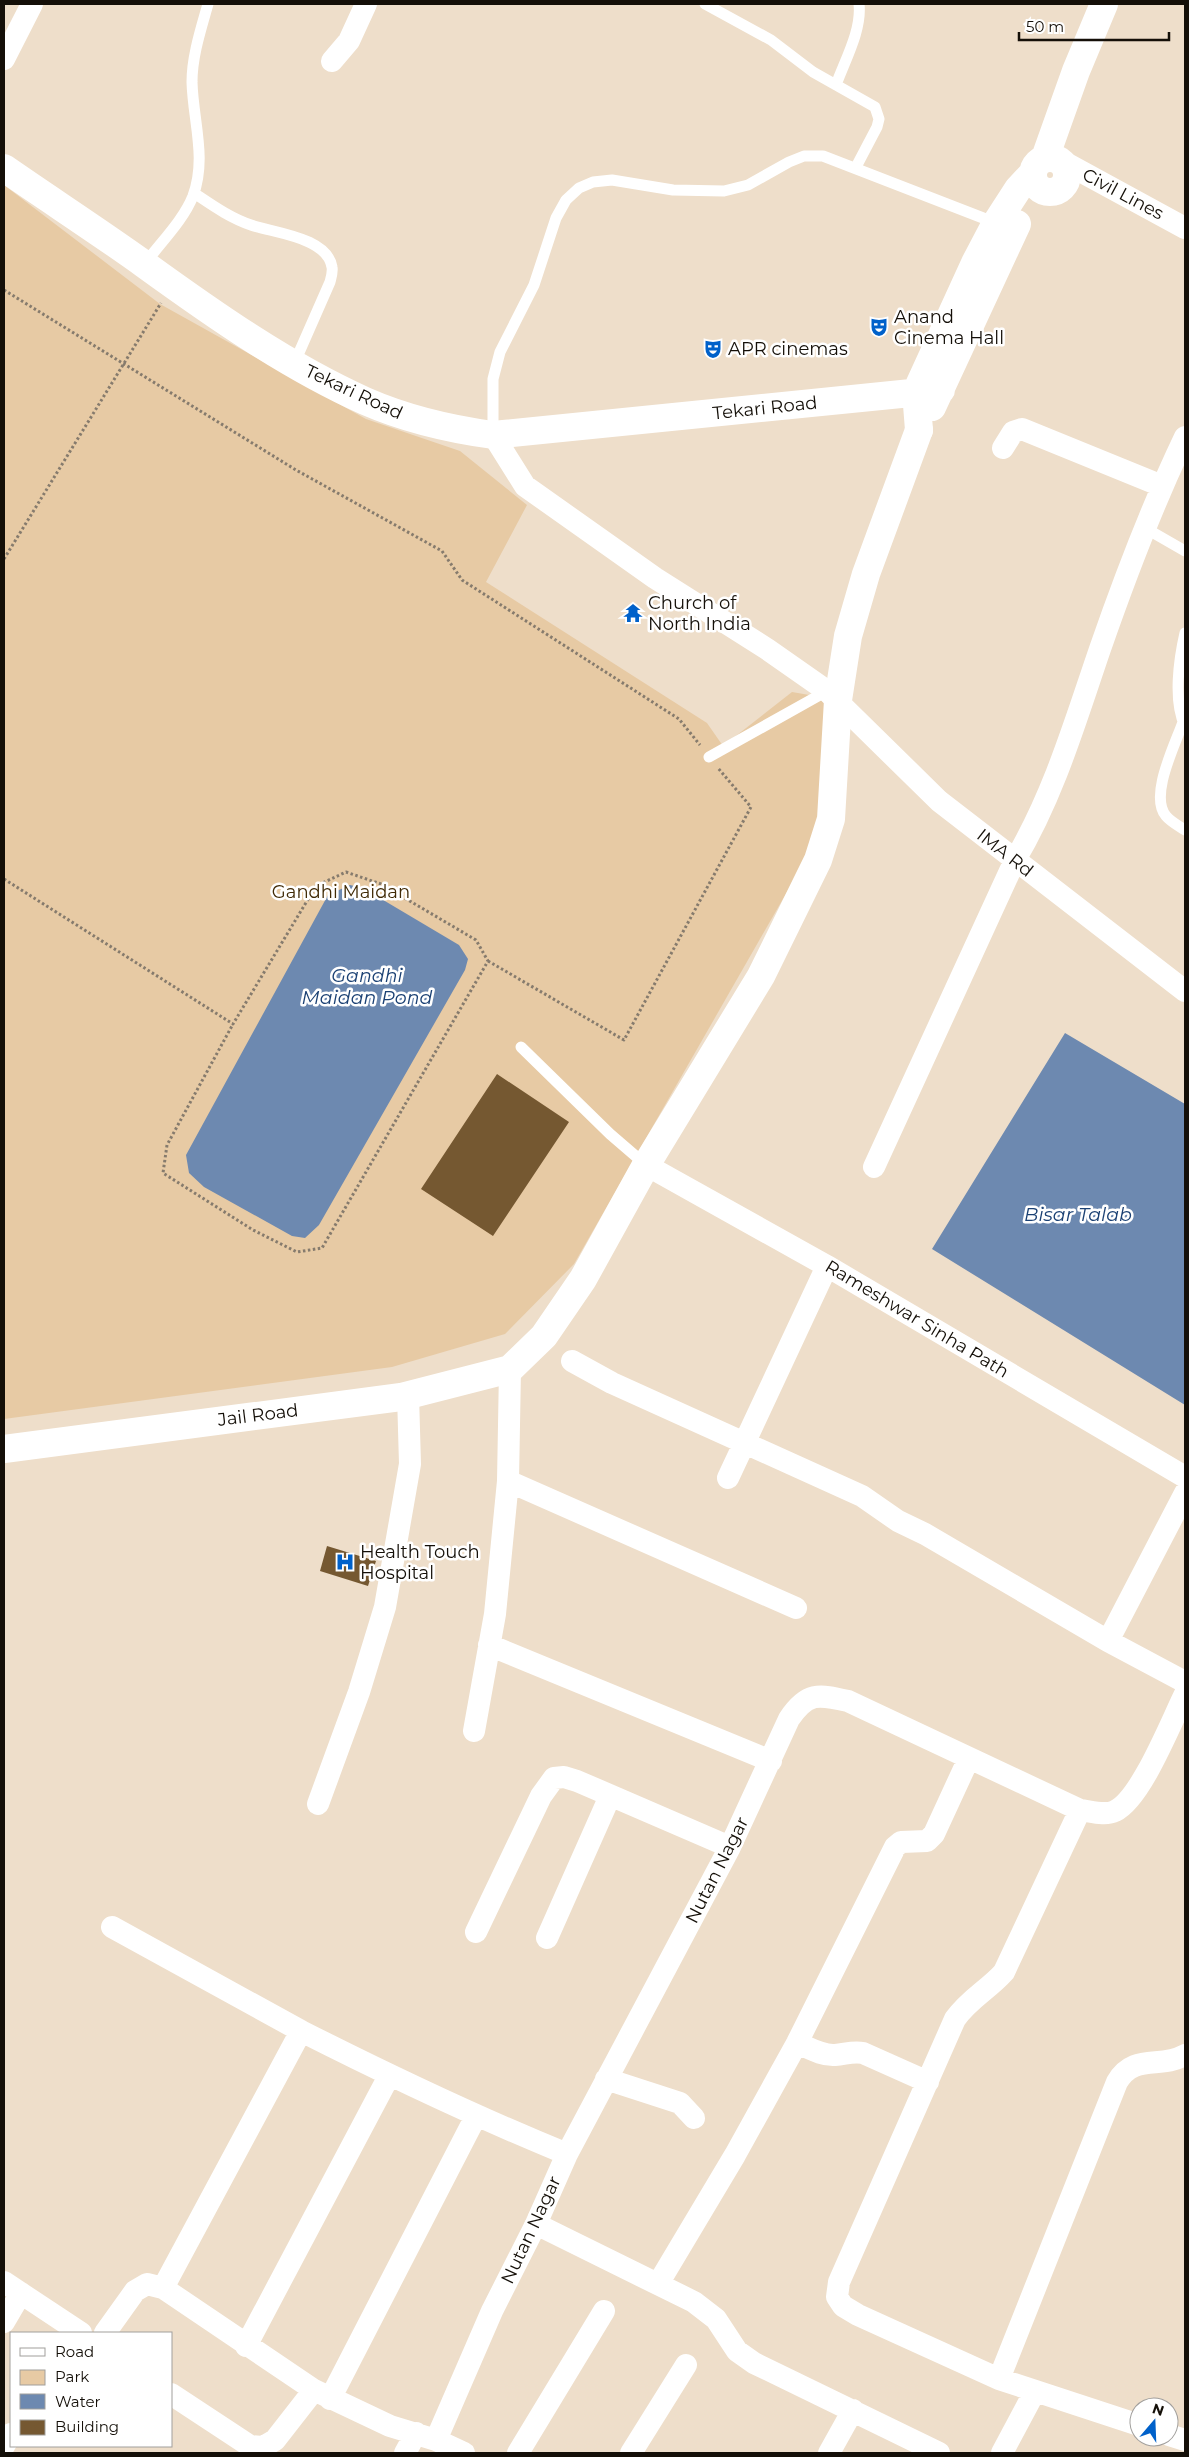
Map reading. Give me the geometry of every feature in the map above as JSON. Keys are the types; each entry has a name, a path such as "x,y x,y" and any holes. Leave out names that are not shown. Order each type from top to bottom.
{"main road":[{"path":"928,391 1005,246 1049,172 1076,71 1104,4"},
{"name":"Tekari Road","path":"4,168 173,286 294,364 365,401 450,429 492,435 928,391"},
{"path":"510,1369 544,1336 583,1279 646,1164 761,976 818,860 831,819 832,696 866,574 919,430 928,391 975,263 996,223 1018,189 1049,172"},
{"name":"Jail Road","path":"4,1449 408,1395 510,1369"}],"street":[{"path":"4,59 32,4"},
{"path":"332,61 349,41 366,4"},
{"path":"1049,172 1185,244"},
{"name":"Civil Lines","path":"1049,172 1185,228"},
{"path":"1002,448 1014,432 1022,429 1162,486"},
{"name":"IMA Rd","path":"492,435 525,486 654,578 767,649 832,696 939,801 1185,991"},
{"path":"874,1167 1014,860 1035,826 1059,773 1122,586 1162,486 1185,437"},
{"name":"Rameshwar Sinha Path","path":"646,1164 827,1266 1185,1478"},
{"path":"728,1478 827,1266"},
{"path":"572,1360 612,1383 862,1496 898,1521 925,1534 1108,1641 1185,1682"},
{"path":"474,1731 495,1614 508,1481 510,1369"},
{"path":"318,1804 359,1692 386,1607 410,1464 408,1395"},
{"path":"508,1481 796,1608"},
{"path":"1108,1641 1185,1493"},
{"path":"489,1646 771,1762"},
{"name":"Nutan Nagar","path":"405,2453 426,2436 492,2311 536,2224 566,2154 730,1847 771,1762 789,1719 798,1704 811,1696 848,1701 1080,1810 1114,1812 1131,1798 1144,1777 1185,1694"},
{"path":"658,2284 735,2155 797,2043 895,1847 901,1842 928,1841 934,1834 969,1758"},
{"path":"476,1932 541,1796 554,1778 564,1777 576,1781 730,1847"},
{"path":"548,1938 610,1796"},
{"path":"1080,1810 1004,1972 993,1984 966,2004 961,2011 839,2282 837,2297 843,2306 858,2315 999,2379 1129,2422"},
{"path":"112,1927 301,2031 389,2076 476,2116 566,2154"},
{"path":"163,2288 301,2031"},
{"path":"797,2043 822,2053 834,2055 852,2051 863,2053 928,2082"},
{"path":"999,2379 1117,2082 1124,2071 1132,2066 1185,2055"},
{"path":"246,2346 389,2076"},
{"path":"606,2079 680,2103 694,2118"},
{"path":"172,2395 250,2446 263,2447 275,2440 322,2394 476,2116"},
{"path":"536,2224 694,2302 716,2319 737,2351 754,2363 939,2453"},
{"path":"106,2332 135,2291 148,2284 163,2288 246,2346 322,2394 390,2426 426,2436 464,2453"},
{"path":"4,2322 12,2287 76,2332"},
{"path":"518,2453 604,2311"},
{"path":"631,2453 686,2365"},
{"path":"1002,2453 1035,2391"},
{"path":"829,2453 853,2410"}],"lane":[{"path":"144,265 188,207 194,193 201,163 192,81 194,57 208,4"},
{"path":"705,4 770,40 813,72 863,99 878,112 877,127 856,167"},
{"path":"836,85 856,29 860,13 859,4"},
{"path":"492,435 493,379 500,352 534,285 556,218 566,200 580,188 593,182 612,180 673,190 724,191 748,185 789,162 804,156 823,156 856,167 996,223"},
{"path":"194,193 228,214 251,225 296,237 315,245 327,256 332,268 330,282 294,364"},
{"path":"1145,528 1185,551"},
{"path":"1185,632 1180,654 1179,689 1184,724 1162,783 1159,801 1166,816 1185,830"},
{"path":"709,757 832,696"},
{"path":"521,1047 610,1134 646,1164"}],"path":[{"path":"4,559 173,286"},
{"path":"4,290 296,470 442,551 462,580 679,718 751,807 624,1040 488,960 476,940 381,884 346,872 316,886 233,1024 167,1145 163,1173 253,1230 297,1252 322,1248 488,960"},
{"path":"4,879 233,1024"}],"green space":[{"name":"Gandhi Maidan","path":"4,185 160,304 366,419 460,451 527,505 486,582 707,723 723,746 792,692 838,700 815,843 574,1264 505,1334 392,1367 4,1419"}],"water":[{"name":"Gandhi Maidan Pond","path":"350,885 363,888 459,945 468,959 465,970 319,1225 305,1238 292,1236 204,1187 189,1173 186,1155 328,895"},
{"name":"Bisar Talab","path":"1065,1033 1185,1104 1185,1405 932,1249"}],"building":[{"path":"497,1074 569,1122 493,1236 421,1189"},
{"path":"327,1546 376,1561 368,1586 320,1571"}],"place":[{"name":"Anand Cinema Hall","path":"879,327"},
{"name":"APR cinemas","path":"713,349"},
{"name":"Church of North India","path":"633,613"},
{"name":"Health Touch Hospital","path":"345,1562"}]}
